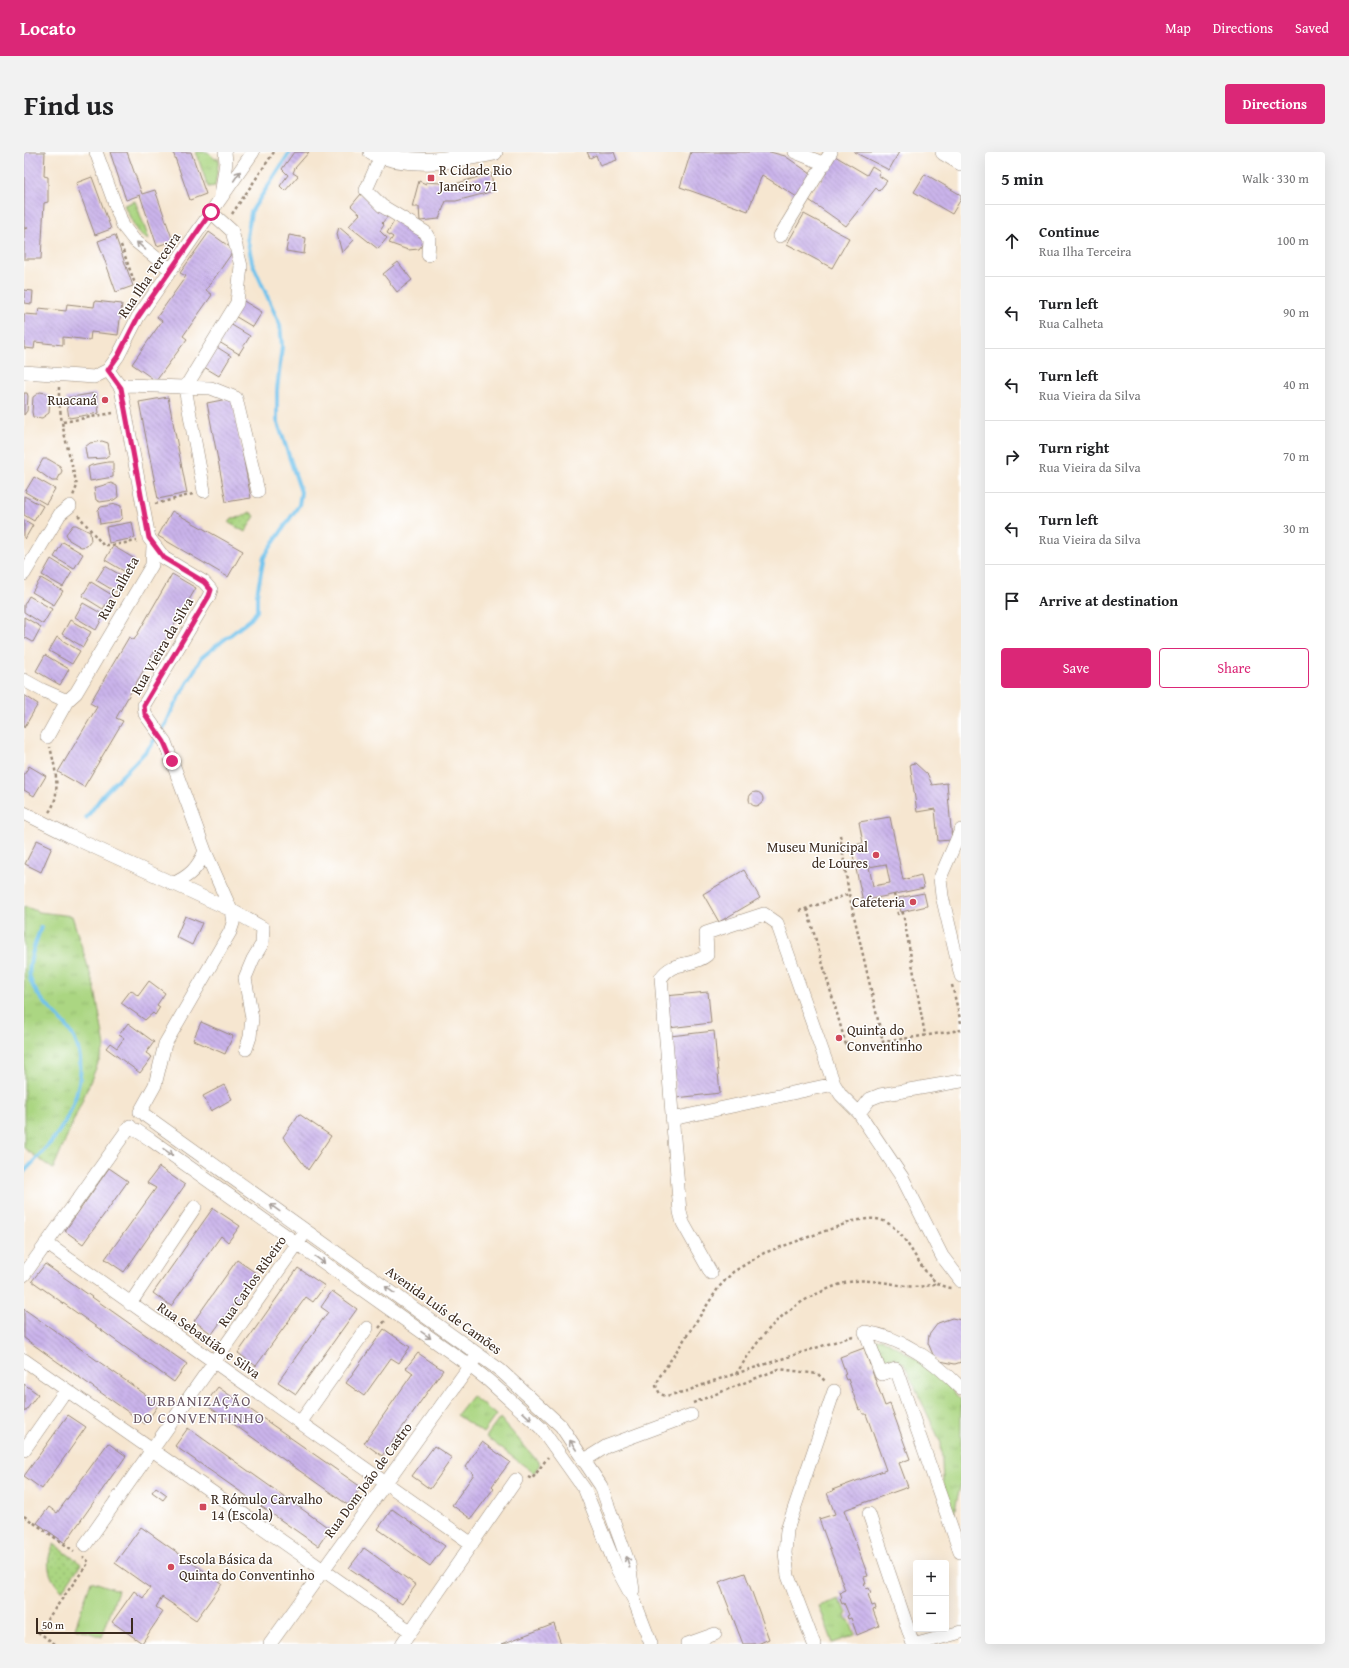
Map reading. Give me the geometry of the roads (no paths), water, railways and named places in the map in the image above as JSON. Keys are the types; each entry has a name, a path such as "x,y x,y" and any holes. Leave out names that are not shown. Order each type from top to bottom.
{"main road":[{"path":"376,154 400,160 424,161 464,158 494,152"},
{"path":"944,152 961,162"}],"street":[{"path":"96,152 122,226 134,240 171,270"},
{"name":"Rua Ilha Terceira","path":"220,200 226,162 225,152"},
{"name":"Rua Ilha Terceira","path":"108,370 118,356 128,335 150,301 253,152"},
{"path":"795,152 824,164"},
{"path":"780,236 831,152"},
{"path":"376,154 366,190 382,206 425,232 429,239 428,255"},
{"path":"204,491 185,388 237,303 241,266 232,231 211,212"},
{"path":"24,372 94,378 108,370"},
{"name":"Rua Calheta","path":"47,737 67,701 76,693 152,565 151,542 121,388 108,370"},
{"path":"121,388 128,385 211,388 236,398 258,491"},
{"path":"24,574 60,514 70,506"},
{"name":"Rua Vieira da Silva","path":"151,542 164,558 204,582 211,590 209,596 146,700 144,710 149,721 164,742 205,851 231,910"},
{"path":"24,680 67,701"},
{"path":"24,813 172,884 231,910 263,928 262,944 245,978 252,1018 250,1037 246,1049"},
{"path":"961,830 940,878 942,896 961,976"},
{"path":"172,884 184,879 194,871 205,851"},
{"path":"24,1275 46,1243 133,1128 144,1128 147,1122 143,1114 155,1086 165,1044 230,932 233,923 231,910"},
{"path":"710,1273 683,1223 680,1212 661,978 665,971 699,961 707,955 706,933 764,914 777,923 834,1084 841,1095 859,1113 902,1177 957,1284"},
{"path":"859,1113 870,1099 880,1095 961,1082"},
{"path":"672,1119 834,1084"},
{"name":"Avenida Luís de Camões","path":"143,1114 500,1370 561,1426 600,1486 629,1564 634,1600"},
{"name":"Avenida Luís de Camões","path":"133,1128 470,1366 541,1428 585,1490 617,1569 634,1600 651,1644"},
{"path":"130,1304 195,1207"},
{"name":"Rua Carlos Ribeiro","path":"85,1545 306,1231"},
{"name":"Rua Sebastião e Silva","path":"46,1243 130,1304 472,1544"},
{"path":"300,1423 367,1328"},
{"path":"961,1388 949,1376 912,1348 882,1334 865,1332 881,1374 896,1369 961,1551"},
{"name":"Rua Dom João de Castro","path":"270,1644 478,1354"},
{"path":"24,1360 410,1631"},
{"path":"24,1450 66,1390"},
{"path":"814,1644 788,1576 785,1553 787,1530 834,1391"},
{"path":"583,1460 607,1446 691,1415"},
{"path":"402,1644 516,1480"},
{"path":"869,1514 913,1644"},
{"path":"917,1644 961,1632"},
{"path":"687,1644 715,1634"}],"waterway":[{"path":"86,818 104,794 148,749 166,724 173,708 202,657 251,619 257,611 257,594 264,557 299,505 301,492 277,420 277,390 282,346 280,325 252,262 247,237 251,212 290,152"},
{"path":"24,1172 50,1143 65,1122 76,1096 80,1069 80,1056 70,1031 42,1000 30,978 29,972 31,959 41,927"}],"place":[{"name":"R Cidade Rio Janeiro 71","path":"431,178"},
{"name":"Ruacaná","path":"105,400"},
{"name":"Museu Municipal de Loures","path":"876,855"},
{"name":"Cafeteria","path":"913,902"},
{"name":"Quinta do Conventinho","path":"839,1038"},
{"name":"R Rómulo Carvalho 14 (Escola)","path":"203,1507"},
{"name":"Escola Básica da Quinta do Conventinho","path":"171,1567"}],"district":[{"name":"URBANIZAÇÃO DO CONVENTINHO","path":"199,1408"}]}
